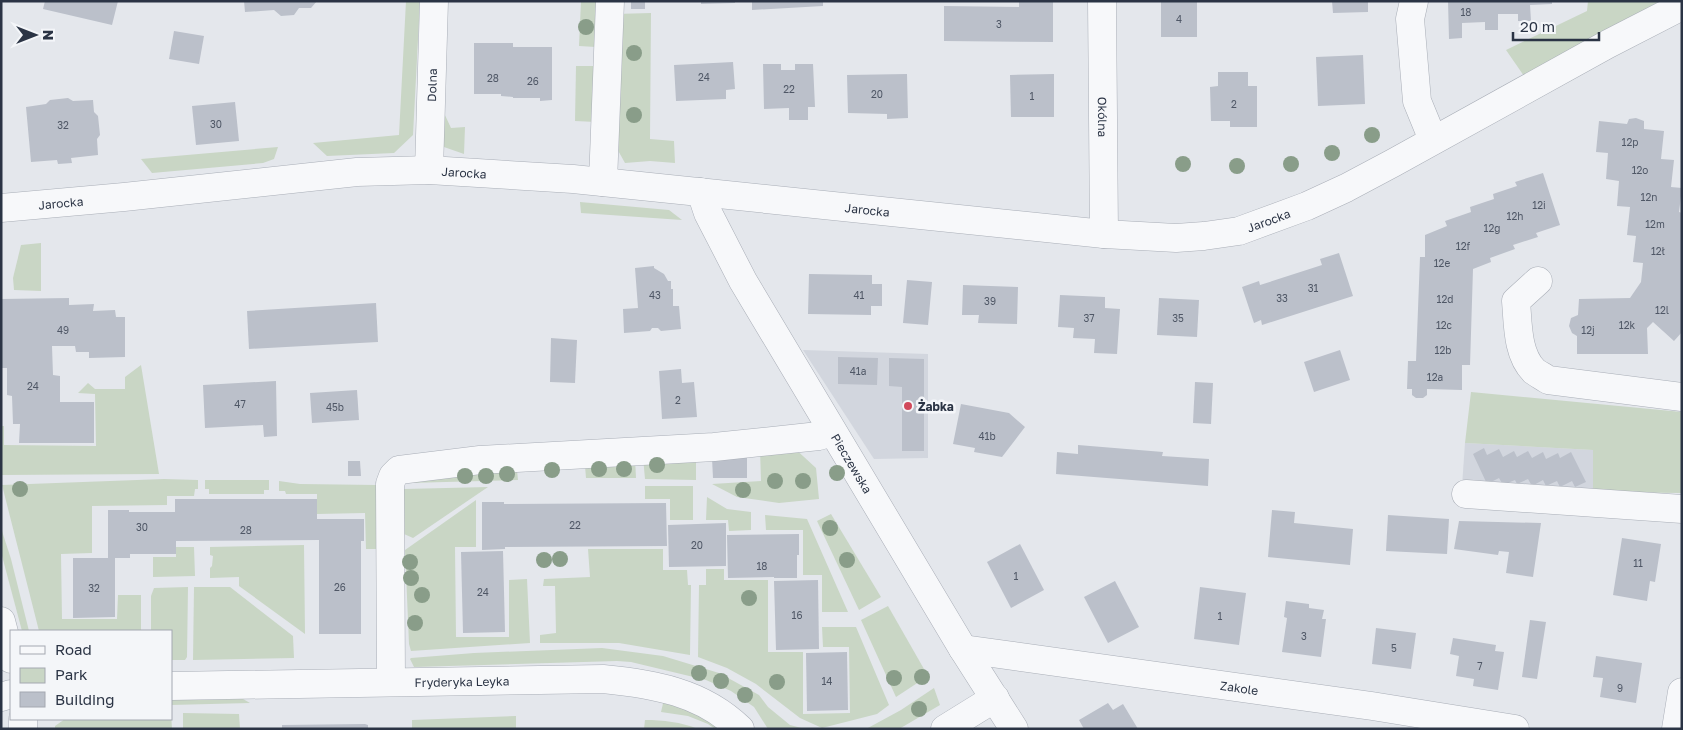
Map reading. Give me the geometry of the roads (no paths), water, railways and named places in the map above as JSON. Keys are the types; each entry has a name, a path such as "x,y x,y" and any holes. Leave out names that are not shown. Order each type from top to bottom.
{"street":[{"name":"Dolna","path":"428,170 434,1"},
{"path":"603,182 610,1"},
{"name":"Okólna","path":"1102,1 1104,234"},
{"path":"1414,1 1410,19 1417,101 1433,140"},
{"name":"Jarocka","path":"1,208 357,172 428,170 603,182 1104,234 1176,238 1204,236 1240,231 1299,209 1346,188 1608,44 1682,6"},
{"name":"Pieczewska","path":"701,192 708,213 743,282 963,649 1014,729"},
{"path":"1538,282 1516,301 1524,356 1534,371 1548,380 1682,397"},
{"path":"391,682 390,484 398,470 480,460 714,447 818,436 832,432"},
{"path":"1466,494 1682,509"},
{"path":"1,621 7,654"},
{"name":"Zakole","path":"963,649 1372,706 1515,729"},
{"name":"Fryderyka Leyka","path":"172,686 602,679 641,682 700,700 728,717 740,729"},
{"path":"1676,729 1682,692"},
{"path":"945,729 995,698"}],"place":[{"name":"Żabka","path":"908,406"}]}
